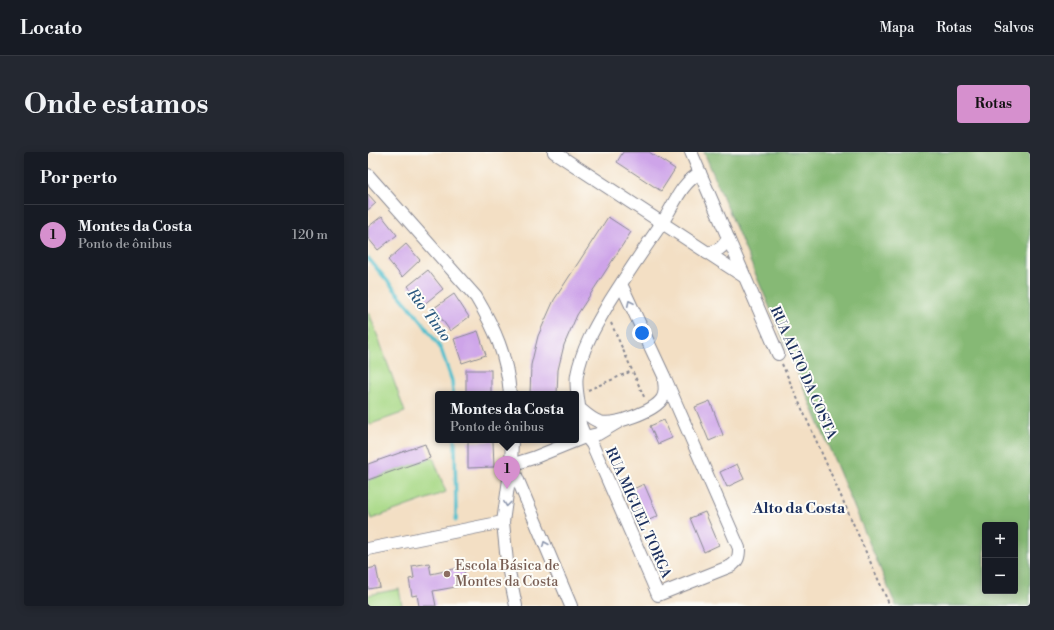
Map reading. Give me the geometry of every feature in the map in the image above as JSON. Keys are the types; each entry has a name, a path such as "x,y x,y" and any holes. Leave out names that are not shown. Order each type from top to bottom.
{"street":[{"path":"554,152 743,276"},
{"name":"RUA ALTO DA COSTA","path":"692,152 743,276 778,354"},
{"name":"RUA MIGUEL TORGA","path":"577,391 576,377 581,357 589,337 684,186 692,177 700,173"},
{"path":"368,176 476,297 499,339 505,356 510,391"},
{"path":"706,253 716,251 724,246 728,238"},
{"name":"RUA MIGUEL TORGA","path":"579,421 585,437 592,444 658,596 731,566 736,562 739,556 738,548 664,376 621,284"},
{"path":"579,439 606,431 650,404 662,399 665,390 664,376"},
{"path":"650,404 672,406 679,412"},
{"path":"579,408 600,422 620,422"},
{"path":"512,443 511,465 503,522 507,562 516,606"},
{"path":"511,465 570,443"},
{"path":"511,465 571,606"},
{"path":"368,549 503,522"}],"path":[{"path":"609,318 632,371 650,404"},
{"name":"RUA ALTO DA COSTA","path":"778,354 890,606"},
{"path":"585,391 632,371"}],"green space":[{"path":"704,152 1030,152 1030,606 896,606"},
{"path":"369,312 405,412 368,425 368,313"},
{"path":"433,457 446,492 371,519 368,509 368,480"},
{"path":"399,589 402,606 368,606 368,595"}],"building":[{"path":"623,152 649,152 675,169 661,191 617,162"},
{"path":"368,194 376,203 368,210"},
{"path":"382,216 397,235 378,250 368,238 368,227"},
{"path":"608,217 631,232 577,315 564,345 558,370 557,391 530,391 531,365 538,336 554,300"},
{"path":"406,244 420,260 402,277 388,260"},
{"path":"428,270 443,289 423,305 408,286"},
{"path":"454,294 469,317 450,331 434,308"},
{"path":"478,331 486,355 462,363 454,339"},
{"path":"466,370 491,370 491,391 466,391"},
{"path":"710,401 723,435 709,441 695,407"},
{"path":"664,420 672,438 658,444 650,426"},
{"path":"468,443 493,443 494,467 468,468"},
{"path":"425,444 430,458 368,480 368,464"},
{"path":"737,464 744,479 727,487 720,472"},
{"path":"644,484 658,516 643,523 629,491"},
{"path":"705,512 719,545 704,552 690,518"},
{"path":"429,563 431,574 463,567 467,585 433,591 436,606 419,606 417,595 412,596 409,579 414,578 412,566"},
{"path":"376,567 380,587 368,589 368,569"}],"waterway":[{"name":"Rio Tinto","path":"368,258 422,322 441,349 452,381 453,391"},
{"name":"Rio Tinto","path":"455,443 456,520"}],"place":[{"name":"Montes da Costa","path":"507,489"},
{"name":"Escola Básica de Montes da Costa","path":"447,574"}],"district":[{"name":"Alto da Costa","path":"799,508"}]}
